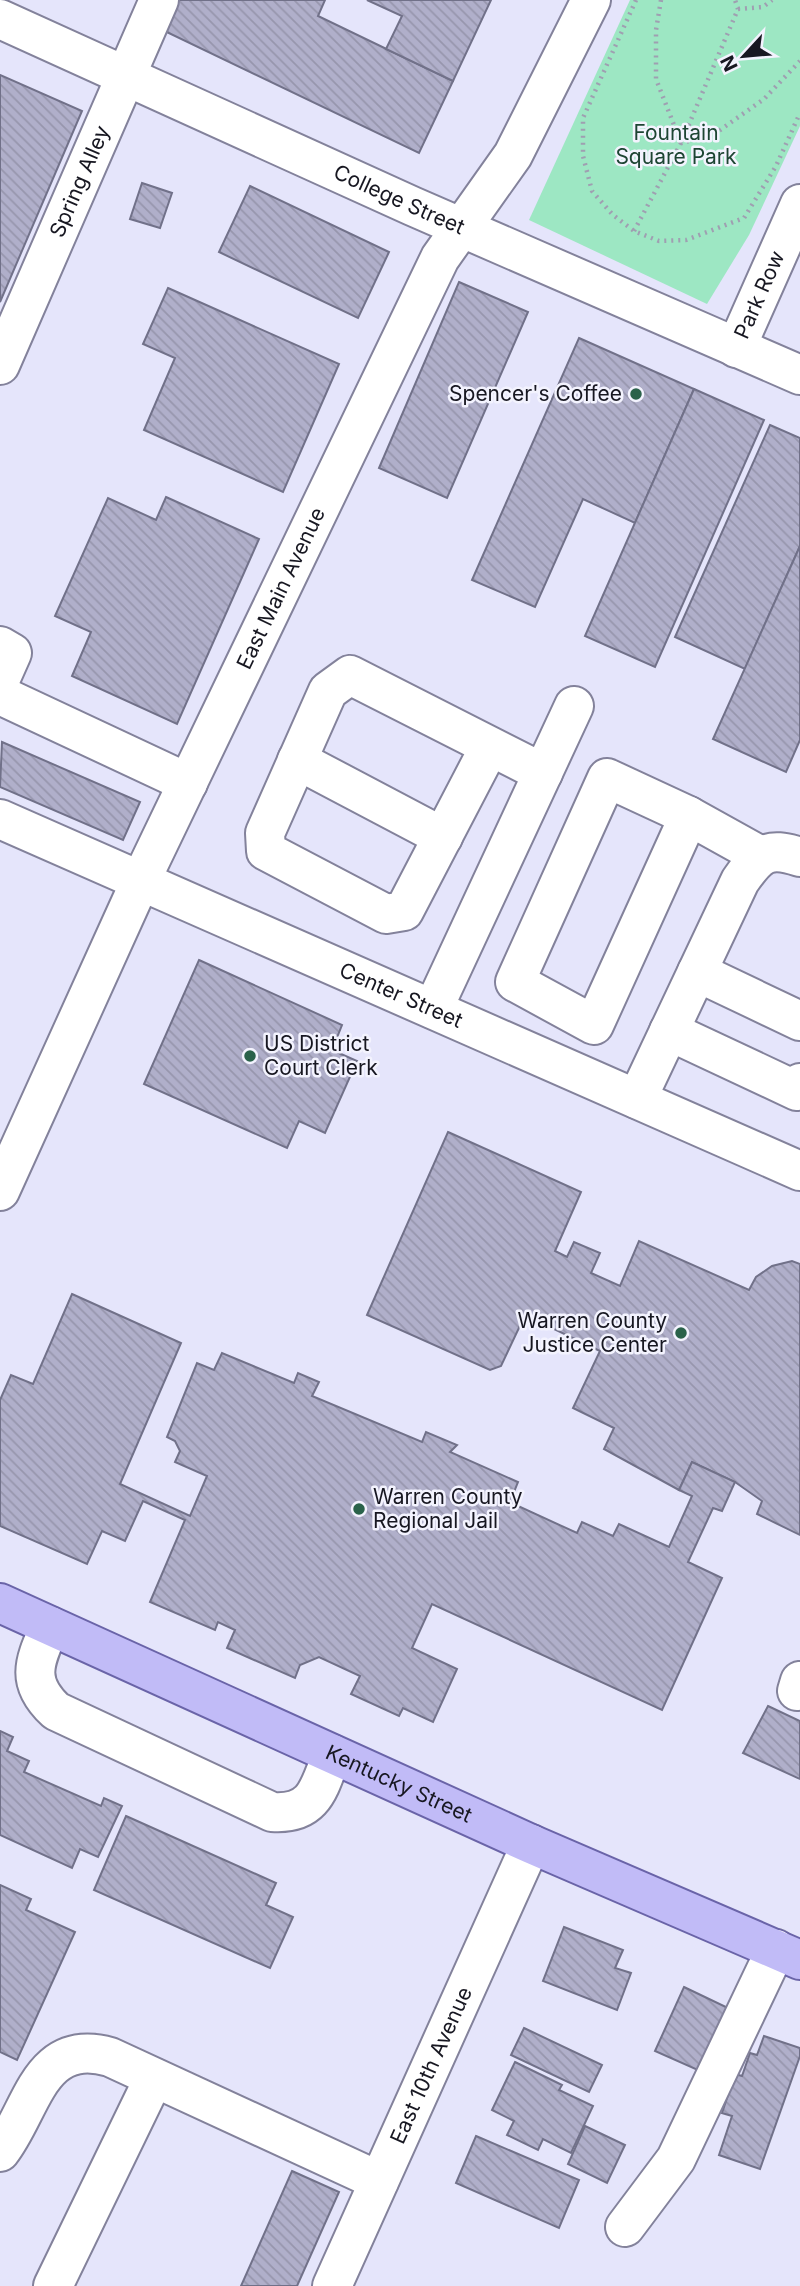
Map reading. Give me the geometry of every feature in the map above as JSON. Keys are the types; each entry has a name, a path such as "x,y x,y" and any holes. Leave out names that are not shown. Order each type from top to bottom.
{"main road":[{"name":"Kentucky Street","path":"0,1604 531,1844 788,1954"}],"street":[{"name":"Spring Alley","path":"0,365 159,0"},
{"name":"East Main Avenue","path":"1,1188 141,880 440,258 460,227 494,186 513,155 591,0"},
{"name":"College Street","path":"0,19 460,227 800,375"},
{"name":"Park Row","path":"736,348 800,204"},
{"path":"0,646 12,653 0,680"},
{"path":"490,747 404,911 386,914 266,851 265,834 328,691 350,675 490,747 542,774"},
{"path":"0,695 188,783"},
{"path":"433,1009 574,706"},
{"path":"297,760 443,837"},
{"path":"689,816 594,1025 514,982 607,778 689,816 761,856"},
{"name":"Center Street","path":"0,819 800,1171"},
{"path":"637,1099 740,881 761,856 778,850 800,858"},
{"path":"697,972 800,1021"},
{"path":"669,1031 797,1091 800,1083"},
{"path":"50,1626 34,1662 35,1679 43,1699 56,1711 272,1812 292,1813 306,1806 316,1794 332,1754"},
{"name":"East 10th Avenue","path":"332,2286 531,1844"},
{"path":"625,2227 676,2159 788,1954"},
{"path":"0,2152 38,2083 53,2066 74,2053 93,2053 110,2057 379,2181"},
{"path":"53,2286 154,2078"}],"path":[{"path":"636,0 583,118 583,156 592,191 613,215 634,232 659,241 686,240 744,218 776,166 800,114"},
{"path":"661,0 656,30 656,79 681,144"},
{"path":"634,232 681,144 738,9 734,0"},
{"path":"738,9 763,6 772,0"},
{"path":"681,144 713,135 764,99 800,61"}],"green space":[{"name":"Fountain Square Park","path":"630,0 800,0 800,126 749,235 707,304 529,220"}],"building":[{"path":"162,0 325,0 318,16 453,81 419,153 150,24"},
{"path":"367,0 491,0 453,81 386,49 402,16"},
{"path":"0,75 82,111 0,302"},
{"path":"142,183 172,193 160,228 130,219"},
{"path":"250,186 389,252 358,318 219,252"},
{"path":"459,282 528,312 447,498 379,468"},
{"path":"168,288 339,364 283,492 144,430 175,358 143,344"},
{"path":"579,338 694,389 635,523 583,499 535,607 472,580"},
{"path":"694,389 764,420 655,667 585,636"},
{"path":"770,425 800,438 800,546 745,669 675,637"},
{"path":"166,497 259,539 177,724 72,676 91,632 55,616 108,498 156,520"},
{"path":"800,546 800,740 786,772 713,739"},
{"path":"2,742 140,802 123,840 0,787"},
{"name":"US District Court Clerk","path":"199,960 342,1025 332,1050 357,1061 325,1133 299,1121 287,1148 144,1084"},
{"name":"Warren County Justice Center","path":"448,1132 581,1192 555,1251 567,1257 574,1242 600,1253 591,1273 620,1286 639,1241 749,1290 756,1277 772,1266 792,1261 800,1264 800,1535 757,1514 762,1501 735,1482 692,1462 679,1490 604,1449 614,1428 573,1408 600,1351 525,1315 501,1366 490,1370 367,1315"},
{"name":"Warren County Regional Jail","path":"72,1294 181,1343 120,1484 190,1516 207,1476 175,1462 180,1451 175,1441 167,1437 197,1363 214,1370 222,1353 294,1383 298,1373 319,1382 312,1396 422,1442 426,1432 457,1445 450,1452 518,1482 512,1497 518,1506 577,1533 582,1522 613,1536 619,1524 669,1547 692,1496 679,1490 692,1462 735,1482 722,1511 713,1508 688,1562 722,1578 662,1710 432,1604 412,1648 457,1669 433,1722 403,1708 399,1716 351,1694 360,1676 319,1657 300,1665 295,1678 227,1648 235,1630 218,1622 215,1630 150,1602 185,1520 143,1501 125,1541 102,1531 87,1564 0,1526 0,1400 11,1375 33,1384"},
{"path":"768,1706 800,1721 800,1779 743,1753"},
{"path":"0,1731 13,1737 7,1751 29,1761 24,1772 101,1806 104,1798 122,1806 98,1857 80,1849 72,1868 0,1835"},
{"path":"126,1816 276,1883 266,1905 293,1917 270,1968 94,1890"},
{"path":"0,1885 31,1899 26,1910 75,1932 17,2060 0,2052"},
{"path":"564,1927 623,1950 615,1968 631,1973 617,2010 543,1981"},
{"path":"684,1987 728,2008 700,2071 655,2051"},
{"path":"524,2028 602,2065 589,2092 511,2055"},
{"path":"764,2036 800,2048 800,2056 760,2169 719,2155 732,2116 722,2113 735,2074 742,2076 750,2053 757,2055"},
{"path":"515,2062 562,2085 559,2090 593,2106 571,2153 543,2139 538,2150 507,2135 514,2121 492,2110"},
{"path":"585,2126 625,2145 607,2183 568,2164"},
{"path":"476,2136 579,2180 559,2228 456,2183"},
{"path":"292,2171 339,2192 297,2286 241,2286"}],"place":[{"name":"Spencer's Coffee","path":"636,394"},
{"name":"US District Court Clerk","path":"250,1056"},
{"name":"Warren County Justice Center","path":"681,1333"},
{"name":"Warren County Regional Jail","path":"359,1509"}]}
